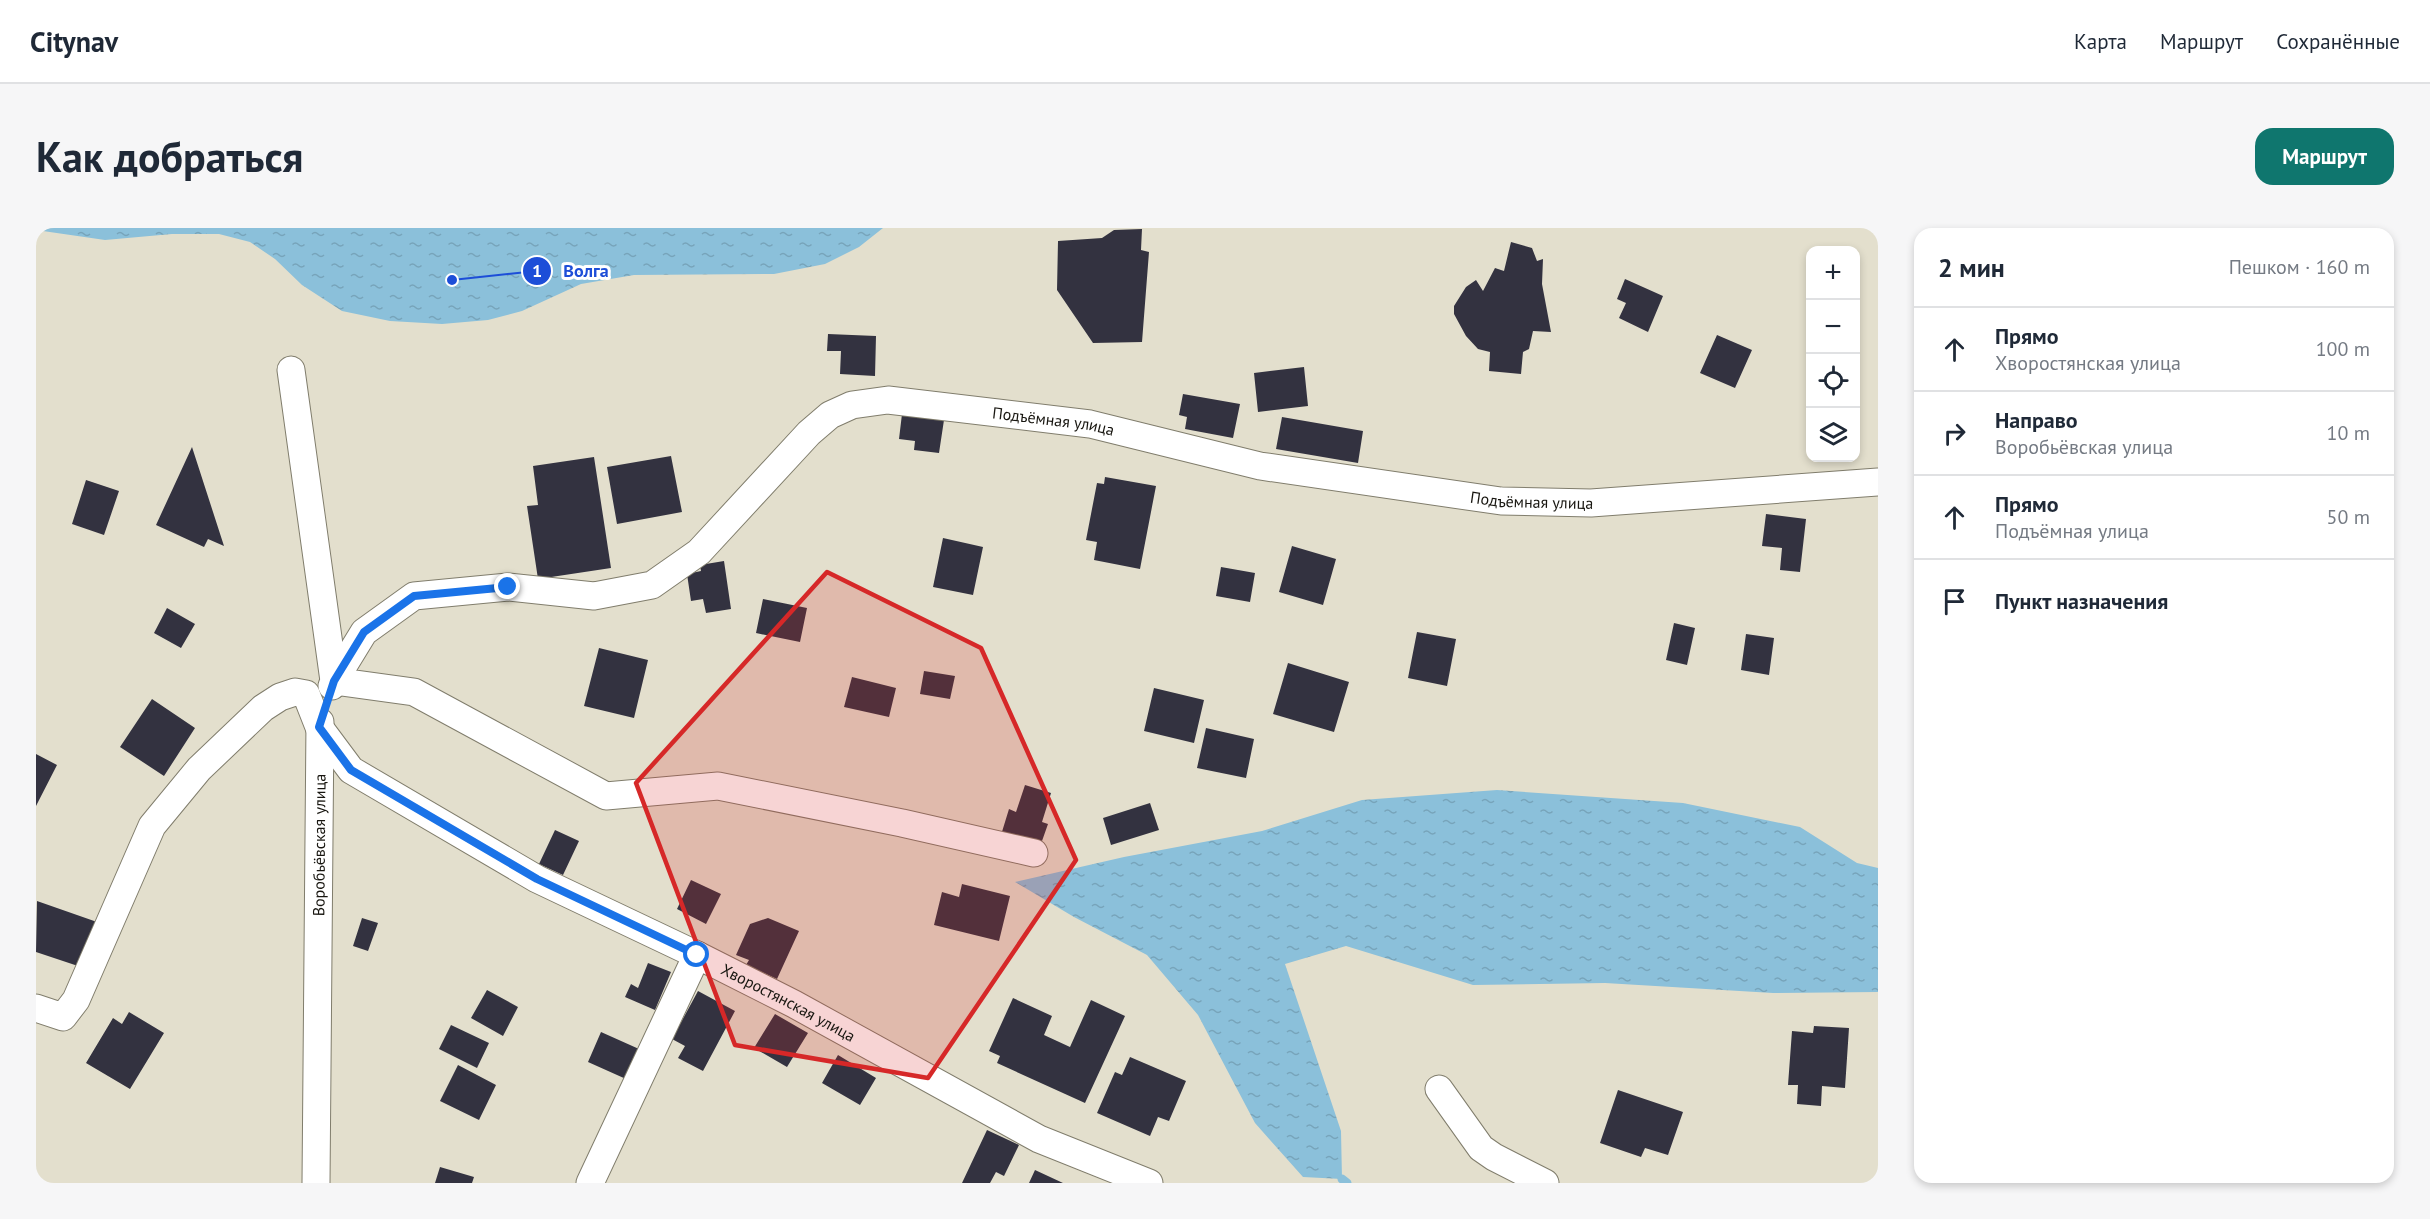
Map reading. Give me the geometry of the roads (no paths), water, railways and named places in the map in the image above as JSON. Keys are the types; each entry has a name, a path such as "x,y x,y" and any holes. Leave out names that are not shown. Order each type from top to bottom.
{"street":[{"name":"Воробьёвская улица","path":"291,370 334,681 319,727 316,1183"},
{"name":"Подъёмная улица","path":"334,681 364,632 414,596 508,587 594,596 652,585 699,552 809,433 830,415 852,405 888,400 1090,424 1260,466 1501,501 1591,503 1878,482"},
{"path":"334,681 414,692 606,796 718,786 902,823 1034,853"},
{"path":"36,1008 63,1017 76,1000 152,826 199,770 263,708 280,697 295,693 306,694 319,727"},
{"name":"Хворостянская улица","path":"319,727 351,770 537,879 794,1004 1039,1139 1149,1183"},
{"path":"590,1183 697,955"},
{"path":"1439,1089 1481,1148 1545,1183"}],"water":[{"path":"36,228 883,228 859,247 825,264 774,274 634,275 581,284 522,311 488,320 442,324 390,321 342,311 302,285 275,259 250,242 219,234 172,234 105,240 36,230"},
{"path":"1497,790 1683,803 1800,827 1857,863 1878,868 1878,992 1773,993 1605,983 1473,985 1346,946 1285,964 1341,1131 1342,1179 1303,1177 1255,1123 1198,1015 1147,955 1074,917 1015,882 1124,857 1262,831 1362,800"}],"waterway":[{"path":"1342,1179 1347,1183"}],"place":[{"name":"Волга","path":"452,280"}]}
